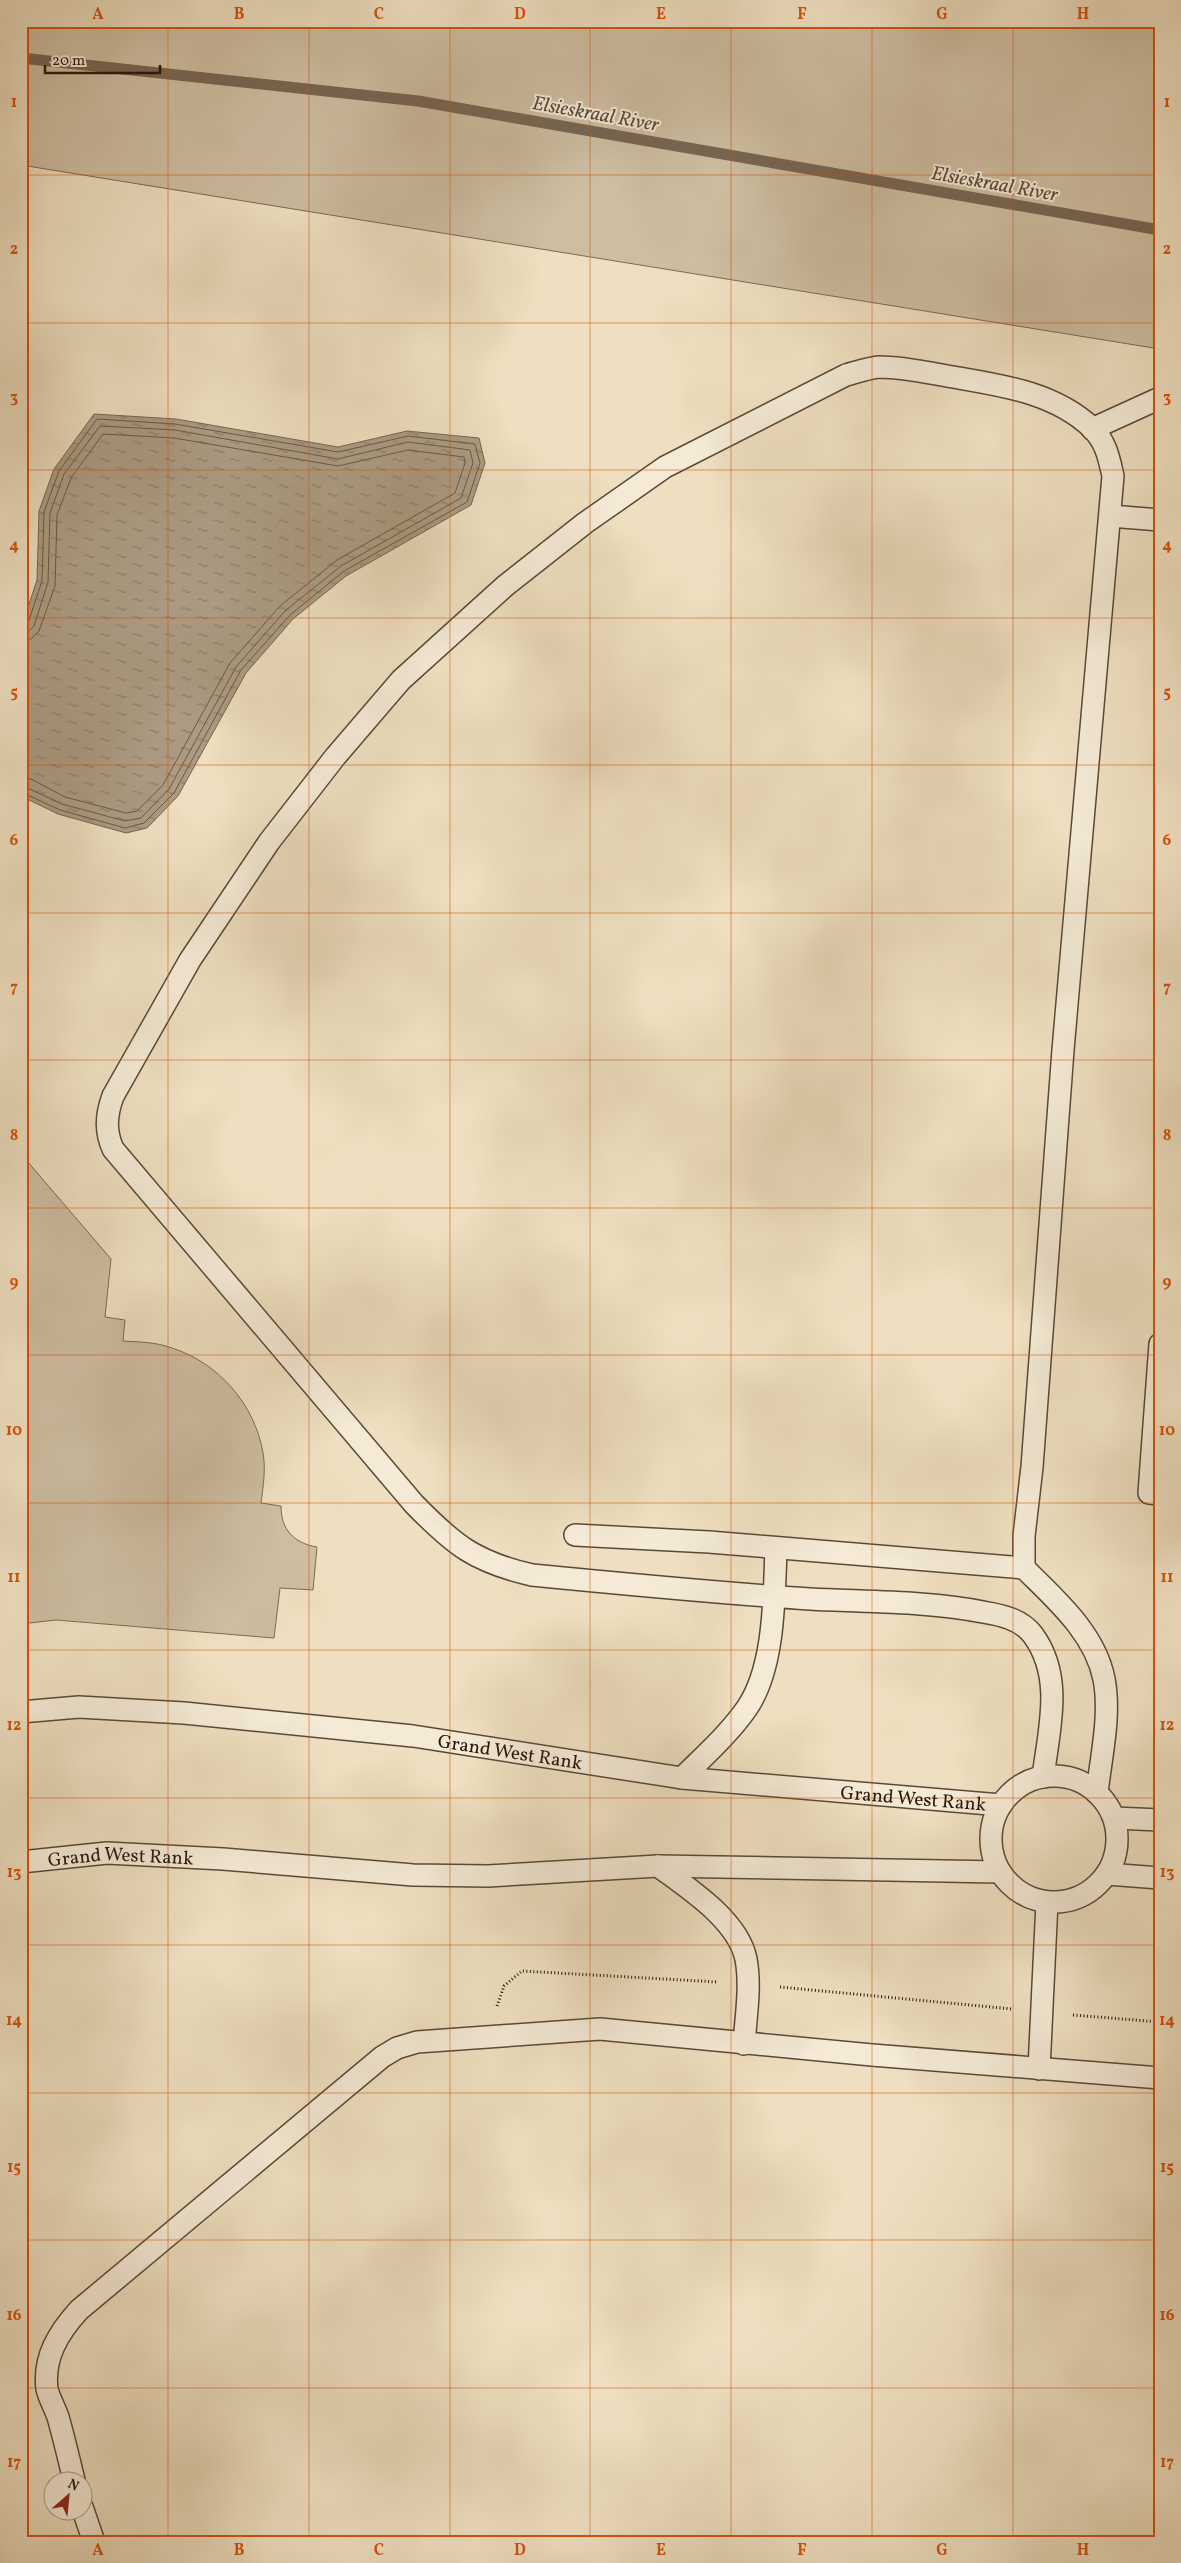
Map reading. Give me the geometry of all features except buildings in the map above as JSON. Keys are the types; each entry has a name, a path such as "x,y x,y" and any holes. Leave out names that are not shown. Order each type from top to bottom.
{"lane":[{"path":"1024,1568 1024,1536 1032,1468 1064,1050 1113,476 1108,449 1092,429 1067,410 1036,395 1007,387 904,369 866,369 846,375 791,401 664,467 584,523 505,586 401,680 335,757 269,842 190,960 113,1096 108,1108 107,1135 113,1149 414,1504 444,1535 469,1554 499,1567 532,1575 774,1596 946,1607 982,1611 1014,1619 1032,1634 1048,1660 1052,1681 1052,1699 1043,1777"},
{"path":"1092,429 1160,398"},
{"path":"1110,516 1160,520"},
{"path":"1160,1344 1149,1493 1160,1494"},
{"path":"575,1535 708,1542 1024,1568 1067,1612 1092,1647 1104,1678 1105,1709 1097,1793"},
{"path":"682,1778 748,1707 767,1655 774,1596 776,1549"},
{"name":"Grand West Rank","path":"21,1712 80,1707 184,1713 482,1745 682,1778 1001,1805"},
{"name":"Grand West Rank","path":"1043,1777 1062,1777 1081,1782 1097,1793 1114,1818 1117,1837 1115,1856 1107,1874 1096,1887 1081,1897 1064,1902 1047,1902 1020,1892 1000,1872 992,1850 992,1826 1001,1805 1012,1792 1026,1782 1043,1777"},
{"path":"1114,1818 1160,1820"},
{"name":"Grand West Rank","path":"21,1862 107,1853 223,1859 413,1875 488,1876 658,1866 1000,1872"},
{"path":"658,1866 696,1894 732,1930 746,1958 748,1984 744,2044"},
{"path":"1107,1874 1160,1878"},
{"path":"1039,2069 1047,1902"},
{"path":"72,2470 58,2416 47,2390 47,2368 54,2344 62,2329 78,2310 382,2057 397,2048 417,2042 600,2030 744,2044 1160,2078"},
{"path":"86,2520 94,2542"}],"path":[{"path":"488,2037 504,1986 522,1971 748,1984 1160,2022"}],"shaded area":[{"path":"21,21 1160,21 1160,349 21,165"},
{"path":"21,1154 111,1259 105,1317 125,1320 123,1341 166,1346 205,1364 232,1388 252,1418 259,1435 264,1459 261,1503 281,1506 283,1522 290,1534 301,1542 317,1547 313,1590 280,1588 274,1638 56,1620 21,1624"}],"water":[{"path":"94,414 176,419 338,447 407,431 479,438 485,463 471,505 346,576 293,619 246,673 178,796 147,828 126,833 58,814 21,796 21,628 37,580 39,511 54,469"}],"waterway":[{"name":"Elsieskraal River","path":"21,58 418,101 1160,230"}]}
